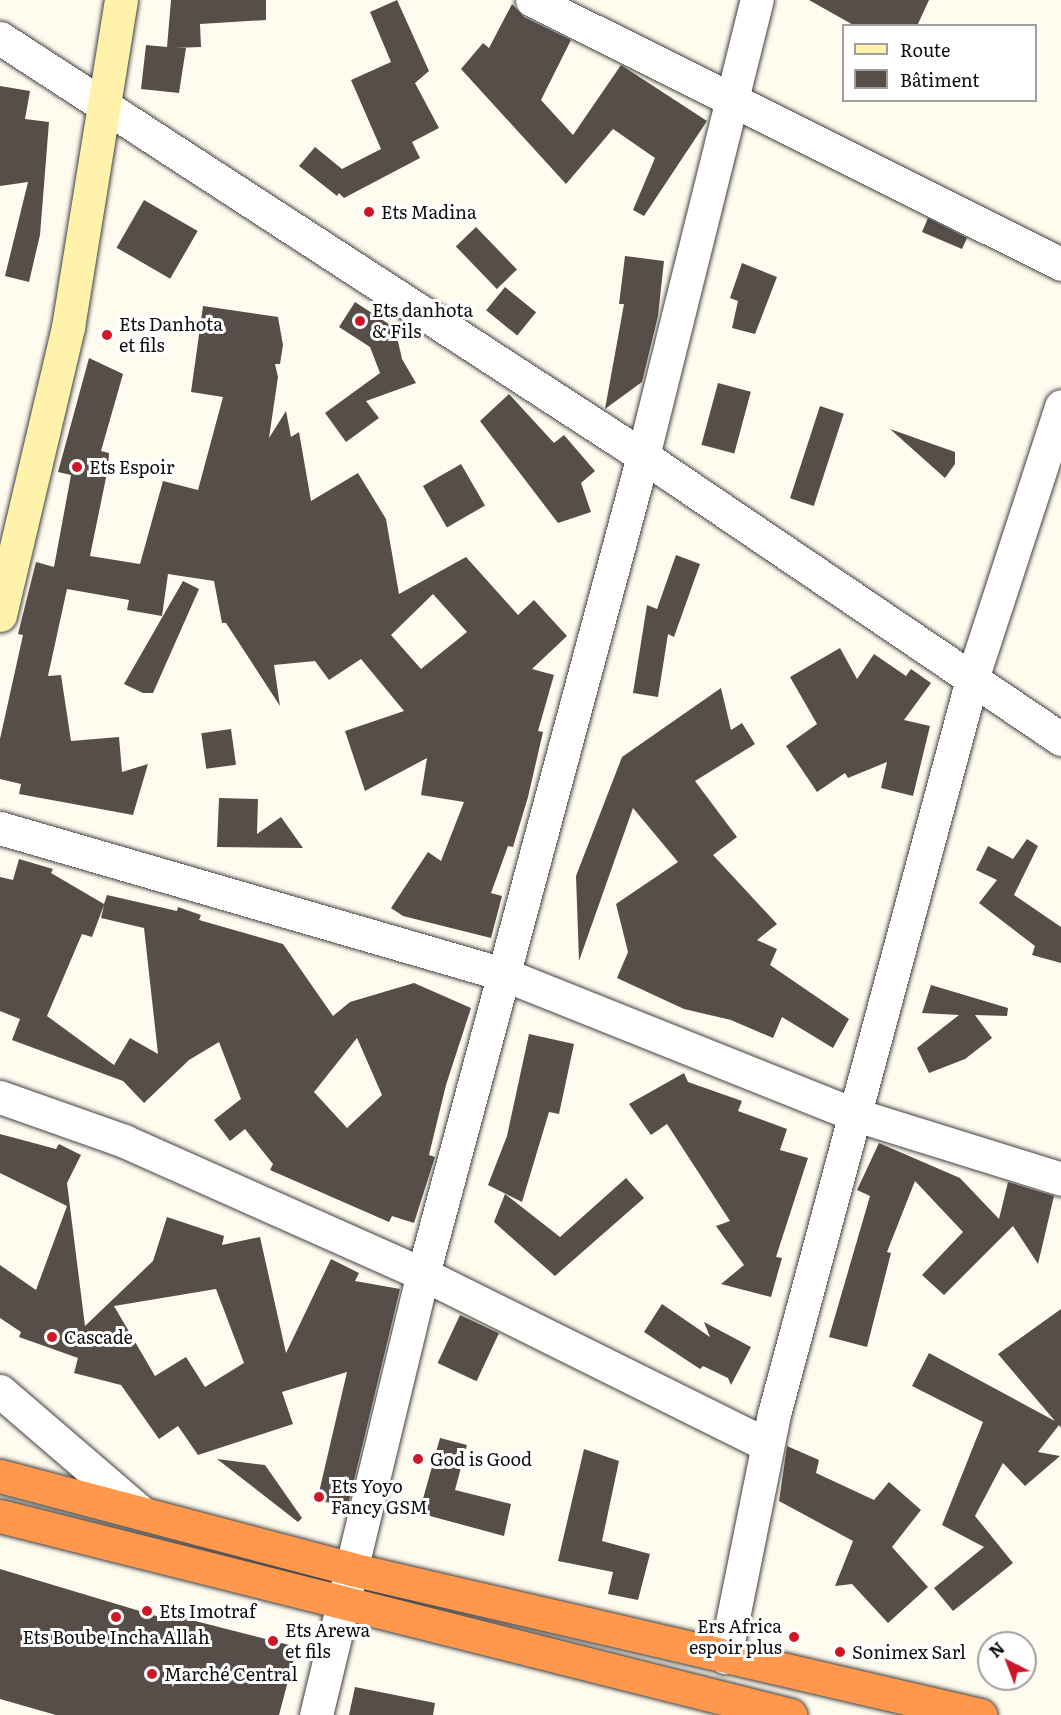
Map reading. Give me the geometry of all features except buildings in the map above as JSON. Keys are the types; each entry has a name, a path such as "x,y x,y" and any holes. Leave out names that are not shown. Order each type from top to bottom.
{"highway":[{"path":"0,1476 351,1569 980,1715"},
{"path":"0,1516 342,1605 790,1715"}],"street":[{"path":"0,615 68,327 102,103 121,0"},
{"path":"532,0 733,103 1061,264"},
{"path":"316,1715 423,1274 642,456 733,103 757,0"},
{"path":"0,38 642,456 1061,739"},
{"path":"725,1657 766,1444 972,679 1061,406"},
{"path":"0,828 503,974 856,1115 1061,1179"},
{"path":"0,1097 124,1141 423,1274 766,1444"},
{"path":"0,1391 142,1513"}],"place":[{"name":"Ets Madina","path":"369,212"},
{"name":"Ets danhota & Fils","path":"360,321"},
{"name":"Ets Danhota et fils","path":"107,335"},
{"name":"Ets Espoir","path":"77,467"},
{"name":"Cascade","path":"52,1337"},
{"name":"God is Good","path":"418,1459"},
{"name":"Ets Yoyo Fancy GSM","path":"319,1497"},
{"name":"Ets Imotraf","path":"147,1611"},
{"name":"Ets Boube Incha Allah","path":"116,1617"},
{"name":"Ers Africa espoir plus","path":"794,1637"},
{"name":"Ets Arewa et fils","path":"273,1641"},
{"name":"Sonimex Sarl","path":"840,1652"},
{"name":"Marché Central","path":"152,1674"}]}
